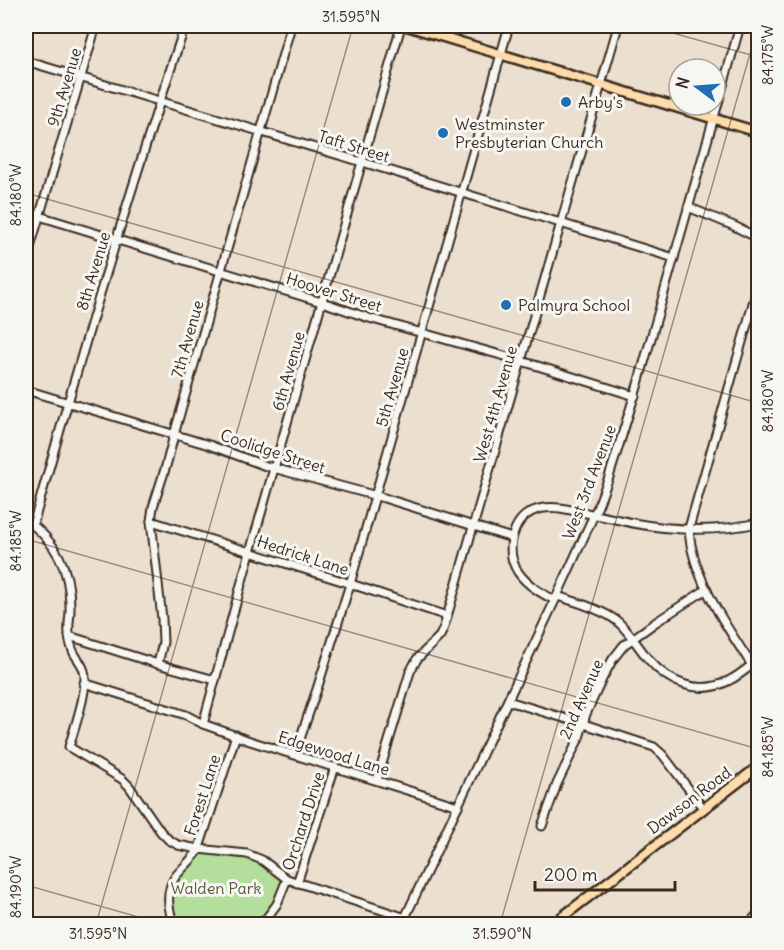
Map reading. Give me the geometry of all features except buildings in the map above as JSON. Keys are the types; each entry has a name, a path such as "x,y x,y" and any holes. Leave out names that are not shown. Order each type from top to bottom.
{"main road":[{"path":"407,26 759,132"},
{"name":"Dawson Road","path":"553,924 759,767"}],"street":[{"name":"9th Avenue","path":"26,261 96,26"},
{"name":"8th Avenue","path":"33,525 116,240 184,26"},
{"name":"7th Avenue","path":"158,664 163,642 151,520 153,507 291,26"},
{"name":"6th Avenue","path":"203,724 401,26"},
{"name":"5th Avenue","path":"295,754 350,584 509,26"},
{"name":"West 4th Avenue","path":"377,780 410,672 422,654 440,636 447,616 618,26"},
{"name":"West 3rd Avenue","path":"404,921 508,702 594,515 609,477 740,26"},
{"name":"Taft Street","path":"26,60 674,258"},
{"path":"688,207 759,238"},
{"name":"Hoover Street","path":"26,212 634,396"},
{"path":"759,286 689,530 694,555 719,614 755,663 759,674"},
{"name":"Coolidge Street","path":"26,390 209,445 275,469 375,496 512,538"},
{"path":"755,663 728,681 708,687 692,687 663,675 615,620 605,614 556,598 533,587 517,570 512,553 512,538 521,520 529,513 550,507 642,525 689,530 759,523"},
{"path":"26,520 42,532 54,548 67,576 70,601 69,636 72,651 85,672 83,700 69,747 122,779 169,840 178,845 254,857 262,860 286,879 404,921"},
{"name":"Hedrick Lane","path":"151,520 447,616"},
{"name":"2nd Avenue","path":"542,826 557,784 607,670 624,645 707,589"},
{"path":"69,636 215,680"},
{"name":"Edgewood Lane","path":"84,683 176,712 236,735 458,806"},
{"path":"508,702 583,723 654,747 663,755 704,808"},
{"name":"Forest Lane","path":"175,924 169,907 172,883 198,849 236,735"},
{"name":"Orchard Drive","path":"297,883 335,767"},
{"name":"Orchard Drive","path":"262,924 277,904 286,879"},
{"path":"751,924 759,915"}],"green space":[{"name":"Walden Park","path":"198,851 254,857 286,879 282,892 262,924 175,924 170,913 173,883"}],"place":[{"name":"Arby's","path":"566,102"},
{"name":"Westminster Presbyterian Church","path":"443,133"},
{"name":"Palmyra School","path":"506,305"}]}
